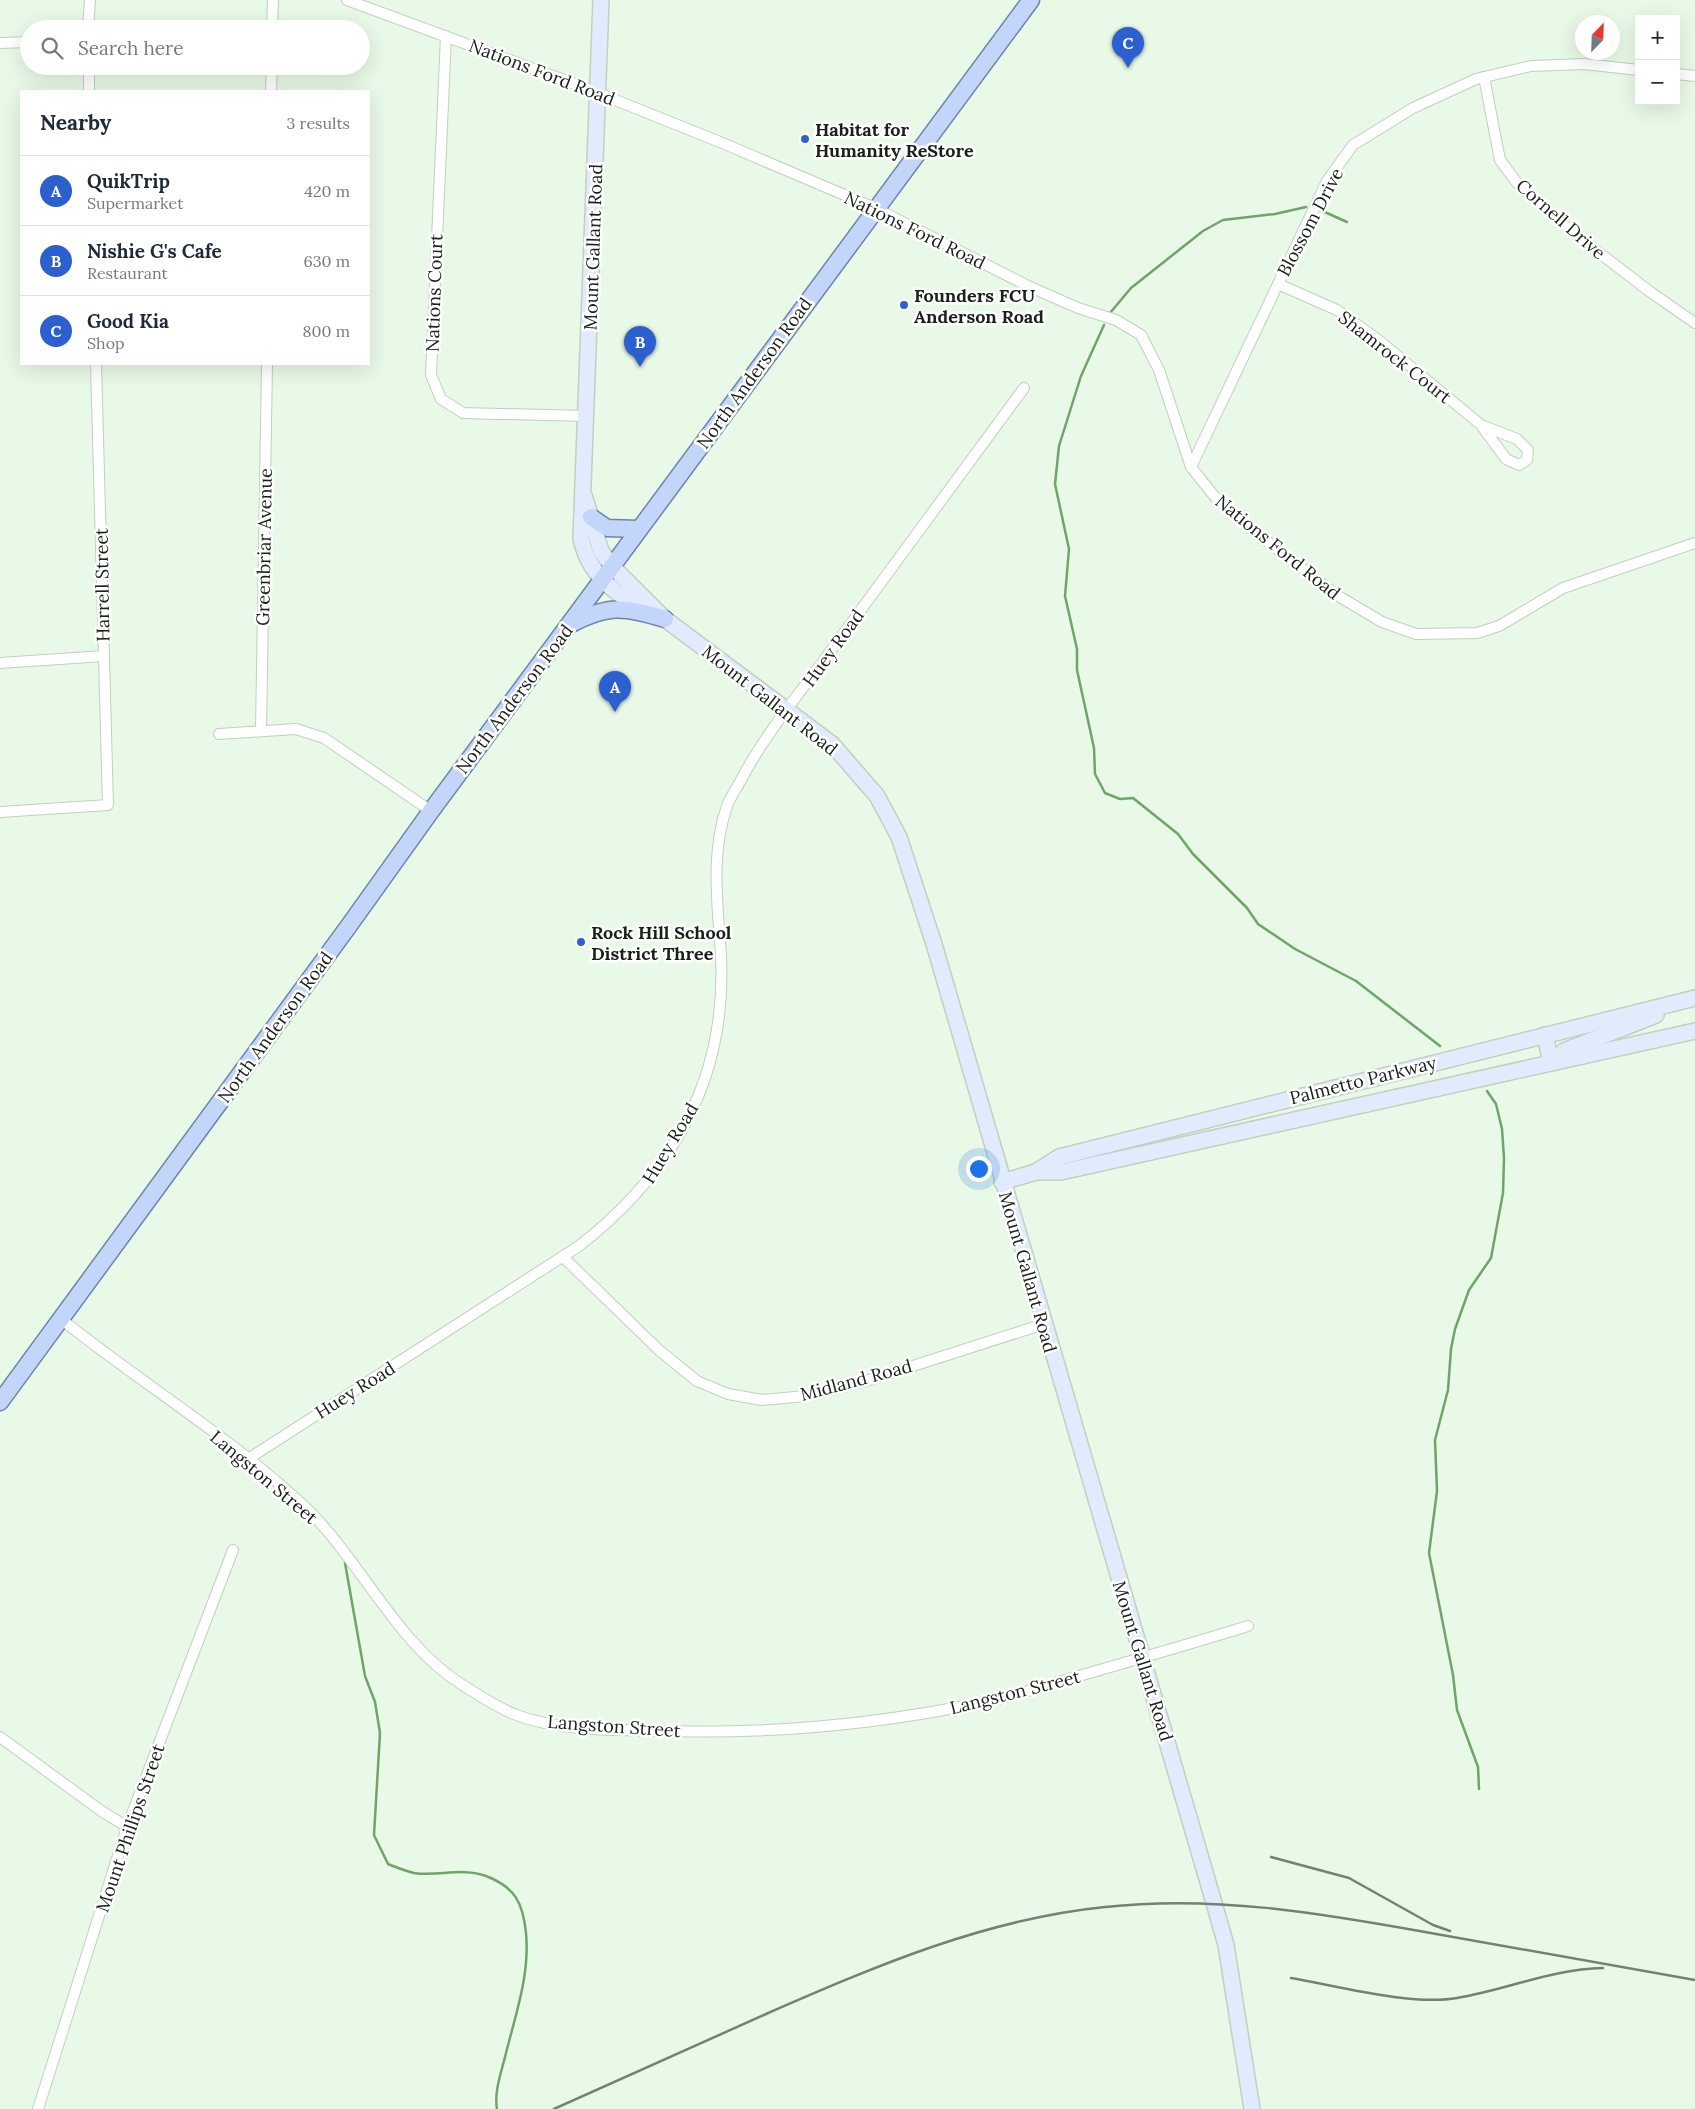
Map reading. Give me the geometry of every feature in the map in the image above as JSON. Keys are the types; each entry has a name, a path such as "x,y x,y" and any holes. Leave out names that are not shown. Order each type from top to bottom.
{"main road":[{"name":"North Anderson Road","path":"0,1402 431,811 875,208 1031,0"},
{"path":"591,517 607,528 639,529"},
{"path":"569,625 588,615 617,608 630,609 665,618"}],"street":[{"path":"89,20 90,0"},
{"path":"272,20 273,0"},
{"name":"Nations Ford Road","path":"347,0 598,93 875,208 1028,286 1078,308 1116,320 1141,335 1159,370 1191,467 1215,497 1251,530 1334,594 1382,622 1416,634 1477,633 1499,626 1563,588 1695,543"},
{"name":"Mount Gallant Road","path":"601,0 581,538 590,566 601,580 631,602 665,618"},
{"name":"Nations Court","path":"446,36 431,375 441,399 463,413 587,416"},
{"path":"0,44 20,43"},
{"name":"Blossom Drive","path":"1191,467 1327,180 1353,145 1413,108 1484,77 1531,66 1584,64 1635,70"},
{"path":"1680,74 1695,76"},
{"path":"89,75 89,90"},
{"path":"271,90 272,75"},
{"name":"Cornell Drive","path":"1484,77 1500,160 1516,183 1575,234 1648,291 1695,323"},
{"name":"Shamrock Court","path":"1278,284 1337,310 1381,342 1481,425 1506,459 1519,465 1527,460 1528,450 1517,439 1481,425"},
{"name":"Harrell Street","path":"0,812 108,806 96,365"},
{"name":"Greenbriar Avenue","path":"261,730 267,365"},
{"name":"Huey Road","path":"248,1459 563,1258 612,1220 656,1172 682,1130 701,1089 717,1029 721,959 717,853 727,805 769,732 788,709 1024,388"},
{"name":"Mount Gallant Road","path":"584,494 601,551 612,566 665,618 832,744 877,796 899,837 933,942 1226,1945 1252,2109"},
{"path":"0,663 104,656"},
{"path":"219,734 296,729 324,738 431,811"},
{"path":"1551,1063 1564,1051 1666,1011 1690,999"},
{"name":"Palmetto Parkway","path":"1036,1172 1059,1157 1690,999"},
{"name":"Palmetto Parkway","path":"1002,1182 1036,1172 1061,1172 1695,1031"},
{"path":"1545,1035 1551,1063"},
{"name":"Midland Road","path":"563,1258 660,1351 697,1380 728,1394 762,1400 806,1396 866,1381 1044,1324"},
{"name":"Langston Street","path":"61,1319 111,1359 248,1459 306,1508 330,1534 392,1615 434,1662 458,1682 514,1714 552,1723 603,1729 688,1732 828,1727 903,1718 983,1703 1248,1626"},
{"name":"Mount Phillips Street","path":"38,2109 127,1826 232,1550"},
{"path":"0,1737 100,1810 127,1826"}],"waterway":[{"path":"1110,313 1131,288 1203,231 1223,220 1275,214 1306,207"},
{"path":"1318,209 1347,222"},
{"path":"1104,325 1081,376 1059,446 1055,484 1069,549 1065,596 1077,649 1077,670 1094,748 1095,774 1105,793 1120,799 1133,798 1178,834 1193,854 1247,908 1258,924 1295,949 1356,981 1440,1046"},
{"path":"1479,1789 1478,1767 1457,1710 1453,1675 1429,1553 1437,1491 1435,1440 1448,1390 1451,1349 1455,1329 1469,1290 1491,1258 1503,1193 1504,1158 1502,1129 1496,1104 1487,1091"},
{"path":"345,1563 365,1676 375,1702 380,1733 374,1835 388,1864 414,1873 468,1872 486,1876 496,1880 511,1891 516,1897 523,1913 527,1949 526,1965 521,1996 498,2083 497,2109"}],"railway":[{"path":"1271,1857 1349,1878 1433,1925 1450,1931"},
{"path":"554,2109 766,2014 890,1962 974,1933 1060,1913 1105,1907 1186,1903 1266,1908 1346,1918 1695,1980"},
{"path":"1291,1978 1374,1994 1439,2000 1457,1998 1566,1972 1603,1968"}],"place":[{"name":"Good Kia","path":"1128,68"},
{"name":"Habitat for Humanity ReStore","path":"805,139"},
{"name":"Founders FCU Anderson Road","path":"904,305"},
{"name":"Nishie G's Cafe","path":"640,367"},
{"name":"QuikTrip","path":"615,712"},
{"name":"Rock Hill School District Three","path":"581,942"}]}
